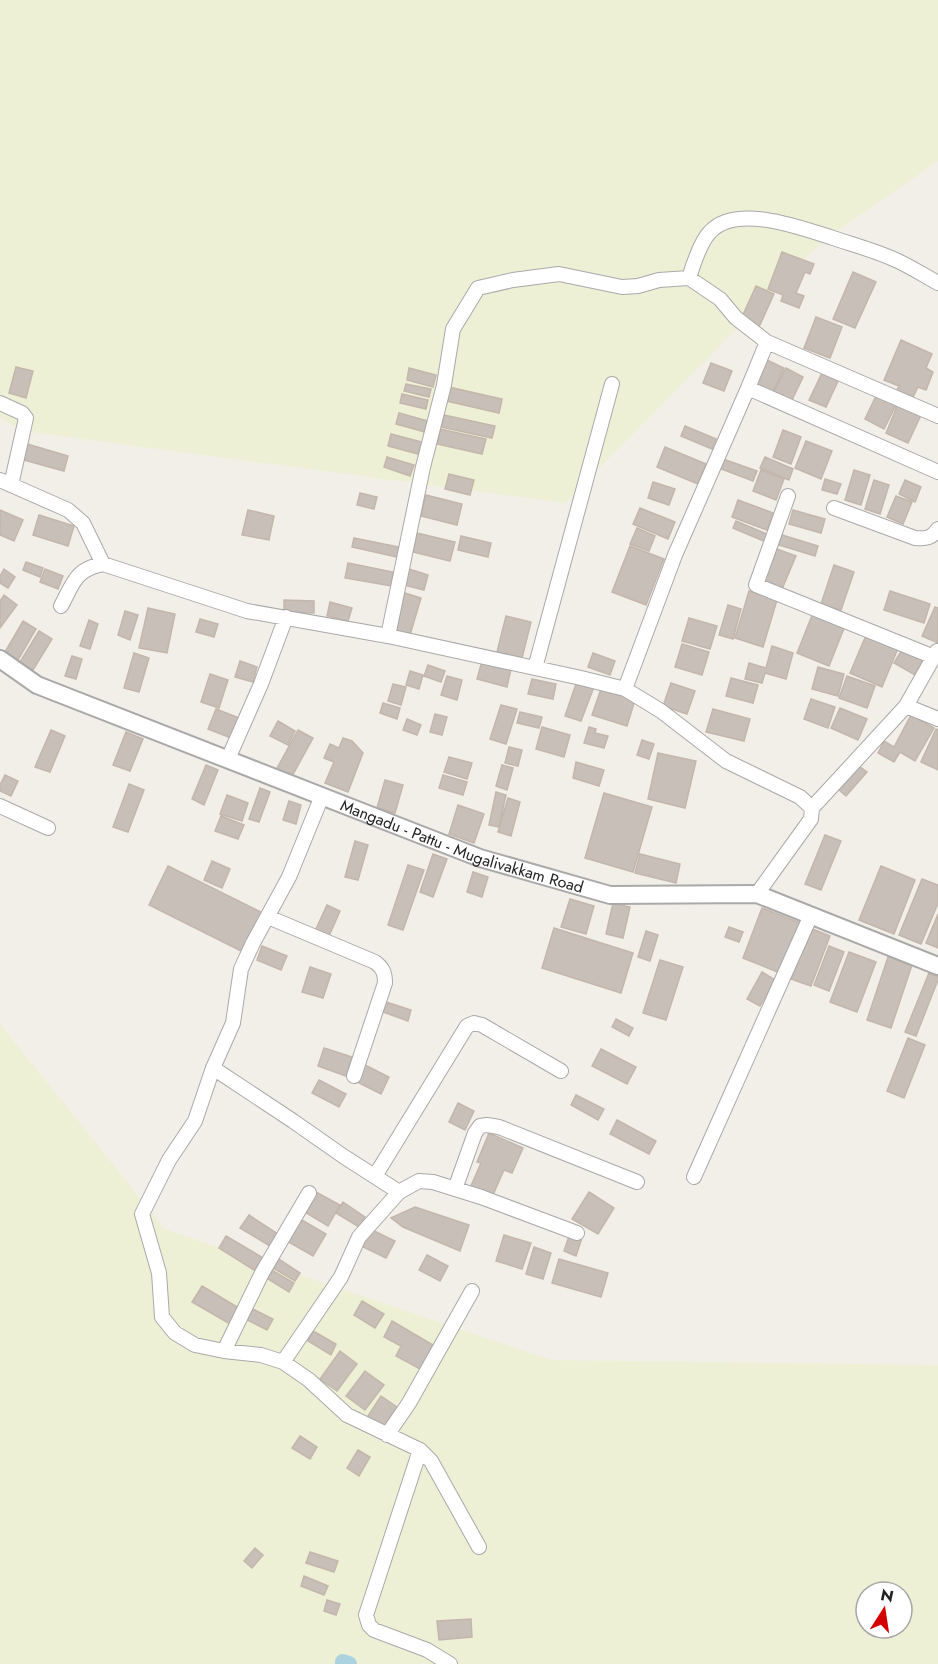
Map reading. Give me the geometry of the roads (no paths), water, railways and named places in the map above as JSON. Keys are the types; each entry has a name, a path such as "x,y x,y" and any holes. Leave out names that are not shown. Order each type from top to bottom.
{"street":[{"path":"689,278 697,255 709,232 723,222 745,218 784,222 849,243 897,261 938,283"},
{"path":"388,636 423,467 444,385 453,329 478,288 513,280 559,274 622,287 638,286 659,280 689,278 720,299 736,318 767,342 938,416"},
{"path":"625,689 675,555 767,342"},
{"path":"535,668 612,384"},
{"path":"748,388 938,472"},
{"path":"0,404 22,413 26,418 5,482 68,510 83,523 103,564"},
{"path":"757,894 811,819 812,808 906,706 936,653 756,585 788,496"},
{"path":"834,508 915,538 926,539 938,529"},
{"path":"61,606 81,572 103,564 247,611 388,636 625,689 661,711 726,761 800,797 812,808"},
{"path":"228,759 261,684 286,617"},
{"name":"Mangadu - Pattu - Mugalivakkam Road","path":"0,658 38,686 480,858 610,895 757,894 938,966"},
{"path":"906,706 938,719"},
{"path":"322,796 289,877 241,969 233,1023 213,1068 195,1121 169,1160 142,1214 159,1273 162,1317 175,1333 195,1345 224,1351 261,1354 283,1362 309,1380 347,1415 420,1450 431,1461 479,1547"},
{"path":"0,806 48,828"},
{"path":"694,1177 810,915"},
{"path":"267,917 382,967 385,983 354,1076"},
{"path":"375,1176 467,1026 474,1023 482,1024 561,1071"},
{"path":"213,1068 399,1192"},
{"path":"455,1189 475,1133 480,1126 487,1125 499,1127 637,1182"},
{"path":"283,1362 341,1277 359,1237 399,1192 418,1181 433,1182 455,1189 577,1233"},
{"path":"224,1351 262,1273 309,1193"},
{"path":"387,1436 409,1403 472,1291"},
{"path":"420,1450 366,1615 369,1625 374,1630 427,1650 450,1664"}],"waterway":[{"path":"343,1664 343,1662 349,1664"}]}
